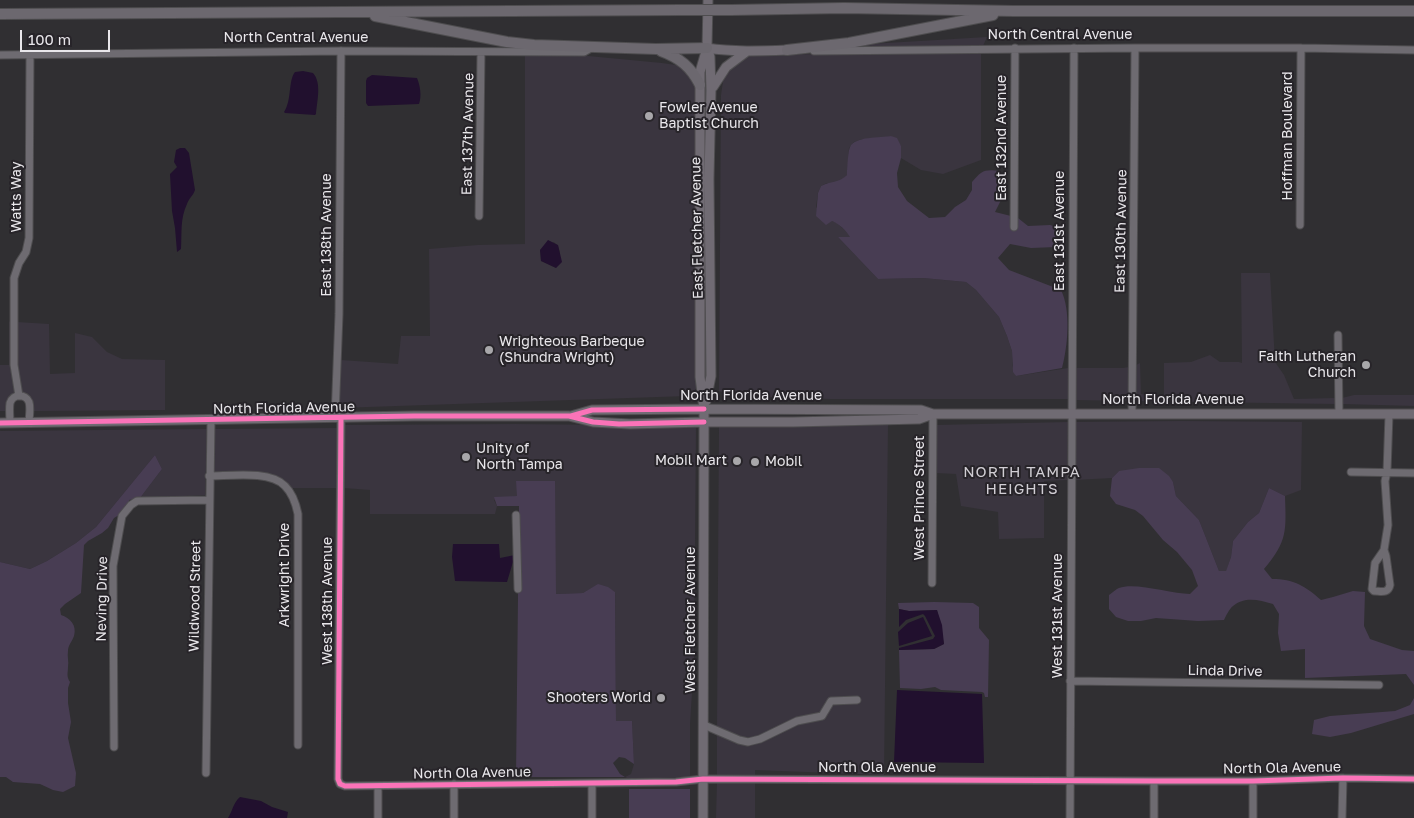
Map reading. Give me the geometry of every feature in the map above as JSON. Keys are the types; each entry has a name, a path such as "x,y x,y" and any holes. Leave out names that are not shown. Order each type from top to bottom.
{"highway":[{"path":"0,14 844,8 1014,11 1414,11"},
{"path":"787,50 849,42 1014,11"},
{"path":"352,12 507,42 534,45 590,48 707,48"},
{"path":"656,49 684,62 700,84"}],"main road":[{"name":"East Fletcher Avenue","path":"704,422 700,377 700,72 707,48 708,0"},
{"name":"East Fletcher Avenue","path":"704,409 711,376 709,179 712,90 710,57 707,48"},
{"name":"North Central Avenue","path":"707,48 746,52 787,50"},
{"path":"712,90 726,66 746,52"},
{"name":"North Florida Avenue","path":"569,416 592,410 704,409 921,410 933,414 1414,414"},
{"name":"North Florida Avenue","path":"0,423 414,416 569,416 593,422 630,424 704,422 786,423 919,419 933,414"},
{"name":"West Fletcher Avenue","path":"703,818 704,422"}],"street":[{"name":"North Central Avenue","path":"0,55 341,51 584,52 590,48"},
{"name":"North Central Avenue","path":"787,50 1015,48 1414,50"},
{"name":"East 132nd Avenue","path":"1014,227 1015,48"},
{"name":"East 131st Avenue","path":"1071,414 1074,48"},
{"name":"East 130th Avenue","path":"1132,414 1135,48"},
{"name":"Hoffman Boulevard","path":"1300,225 1301,48"},
{"name":"East 138th Avenue","path":"338,418 341,51"},
{"name":"East 137th Avenue","path":"479,216 481,52"},
{"name":"Watts Way","path":"29,423 28,402 25,397 19,396 14,365 14,278 19,263 26,252 29,238 30,54"},
{"path":"1338,335 1339,414"},
{"path":"10,423 10,403 19,396"},
{"name":"West Prince Street","path":"932,583 933,414"},
{"name":"West 131st Avenue","path":"1070,818 1071,414"},
{"path":"1384,550 1374,563 1372,589 1374,591 1387,591 1390,585 1384,550 1388,525 1385,481 1389,414"},
{"name":"West 138th Avenue","path":"338,418 338,779 340,784"},
{"name":"Wildwood Street","path":"206,773 210,420"},
{"path":"1351,472 1414,473"},
{"name":"Arkwright Drive","path":"210,476 262,476 272,478 285,485 295,501 298,514 298,745"},
{"name":"Neving Drive","path":"114,747 113,566 122,516 137,501 209,500"},
{"path":"516,515 518,589"},
{"name":"Linda Drive","path":"1070,681 1379,685"},
{"path":"704,725 748,742 760,739 797,721 822,716 831,701 857,700"},
{"path":"1342,818 1343,778"},
{"name":"North Ola Avenue","path":"340,784 345,786 378,786 676,782 703,779 1154,781 1343,778 1414,779"},
{"path":"1253,780 1253,818"},
{"path":"1154,781 1154,818"},
{"path":"592,783 592,818"},
{"path":"454,784 454,818"},
{"path":"378,786 378,818"}],"shaded area":[{"path":"987,37 983,46 847,48 853,45"},
{"path":"525,50 683,66 697,85 698,271 696,389 687,396 339,408 341,360 398,364 401,336 430,336 429,249 525,244","holes":["554,242 560,252 556,268 541,261 540,250"]},
{"path":"981,52 981,160 943,174 921,170 901,158 901,146 891,136 877,139 862,139 854,142 849,148 847,175 835,183 827,183 821,186 816,207 849,234 851,237 838,237 878,279 923,278 966,282 976,290 999,317 1012,351 1012,365 1016,376 1068,368 1068,399 830,399 737,396 719,391 721,95 724,75 728,68 747,55"},
{"path":"295,72 313,73 316,77 318,92 316,114 285,113 291,80"},
{"path":"372,75 417,78 420,91 419,104 368,106 366,103 366,81"},
{"path":"891,136 897,138 901,146 901,158 897,173 898,187 907,201 929,218 945,217 966,200 972,190 972,182 978,175 987,170 995,170 1000,171 1002,182 1001,200 995,212 1011,216 1011,230 1017,230 1018,218 1028,226 1050,225 1063,229 1066,238 1056,247 1031,248 1010,244 998,258 1009,270 1061,290 1066,308 1068,328 1062,368 1016,376 1013,372 1012,351 999,317 976,290 966,282 923,278 878,279 838,237 850,237 844,230 832,221 826,225 816,216 818,193 821,186 847,175 849,152 853,143 862,139"},
{"path":"185,148 189,153 195,190 183,215 181,249 177,252 170,174 177,167 174,162 176,150"},
{"path":"548,240 558,245 562,262 556,268 541,261 540,250"},
{"path":"1241,273 1270,273 1275,362 1284,375 1294,399 1335,398 1336,404 1135,401 1136,365 1140,363 1141,394 1164,397 1164,363 1191,362 1210,355 1220,362 1242,363"},
{"path":"9,321 10,365 15,393 8,399 7,411 0,411 0,365 9,365"},
{"path":"17,322 49,324 50,374 75,373 75,333 92,337 107,352 122,359 165,360 165,410 33,411 22,393 17,365"},
{"path":"1129,367 1128,401 1075,400 1075,368"},
{"path":"1354,395 1414,395 1414,406 1343,404 1342,398"},
{"path":"1068,422 1067,480 1044,481 1044,538 999,539 998,512 961,506 956,474 936,473 936,425"},
{"path":"1075,422 1302,422 1301,490 1285,496 1269,488 1259,513 1248,522 1233,541 1231,557 1226,572 1219,571 1199,520 1176,496 1173,482 1119,471 1112,478 1074,480"},
{"path":"344,425 696,426 694,661 690,724 690,777 629,779 625,777 631,774 634,764 632,721 616,721 615,592 598,585 583,593 556,594 517,496 494,500 497,506 495,514 370,514 370,490 344,488"},
{"path":"888,425 884,775 755,770 755,776 717,776 717,734 738,743 798,724 823,719 834,704 861,702 860,696 831,698 820,714 795,718 758,736 748,738 740,737 717,727 719,426"},
{"path":"337,428 337,488 290,488 287,483 276,476 263,473 213,473 214,429"},
{"path":"207,429 205,495 140,498 162,469 155,455 96,527 76,543 30,569 0,562 0,431"},
{"path":"155,455 162,469 140,498 129,500 108,528 84,545 81,593 60,609 61,615 70,620 74,625 75,632 68,649 68,678 70,682 68,703 71,722 68,738 76,773 75,786 63,792 40,784 13,782 6,777 0,777 0,562 30,569 76,543 96,527"},
{"path":"1159,468 1169,476 1173,482 1176,496 1199,520 1219,571 1226,571 1231,557 1233,541 1248,522 1259,513 1269,488 1285,496 1286,518 1284,535 1278,551 1264,569 1272,579 1287,580 1299,584 1321,600 1353,591 1365,592 1364,626 1370,639 1402,650 1414,651 1414,685 1406,674 1305,678 1305,649 1281,651 1278,633 1279,614 1273,604 1263,601 1242,601 1230,609 1224,620 1198,621 1156,618 1128,621 1116,617 1109,609 1109,595 1119,588 1135,586 1190,594 1198,586 1192,570 1143,516 1135,510 1116,504 1110,496 1112,478 1119,471"},
{"path":"516,481 555,481 556,594 583,593 598,584 608,587 615,592 616,721 632,721 634,764 625,758 619,757 613,763 620,774 625,777 516,777 519,506 497,506 494,497 517,496"},
{"path":"453,544 499,544 500,558 515,555 507,582 455,581 452,557"},
{"path":"898,603 973,603 979,607 979,628 989,640 988,697 985,697 982,692 941,690 935,687 921,689 900,688 899,650 934,649 944,644 937,610 909,611 899,609"},
{"path":"899,609 909,611 937,610 942,625 944,644 934,649 899,650 899,648 933,639 935,636 923,614 906,620 899,627"},
{"path":"923,617 932,636 899,646 898,632 908,623"},
{"path":"897,690 982,694 984,763 894,762"},
{"path":"1414,698 1414,714 1351,733 1330,737 1312,734 1314,720 1330,716 1395,711 1410,705"},
{"path":"717,782 755,783 755,818 716,818"},
{"path":"629,789 690,789 690,818 629,818"},
{"path":"240,797 261,801 288,812 287,818 228,818 234,804"}],"cycle path":[{"path":"571,416 592,410 704,409"},
{"path":"0,423 414,416 569,416 593,422 619,424 704,422"},
{"path":"341,418 338,779 340,784 345,786 676,782 703,779 1154,781 1253,781 1343,778 1414,779"}],"place":[{"name":"Fowler Avenue Baptist Church","path":"649,116"},
{"name":"Wrighteous Barbeque (Shundra Wright)","path":"489,350"},
{"name":"Faith Lutheran Church","path":"1366,365"},
{"name":"Unity of North Tampa","path":"466,457"},
{"name":"Mobil Mart","path":"737,461"},
{"name":"Mobil","path":"755,462"},
{"name":"Shooters World","path":"661,698"}],"district":[{"name":"NORTH TAMPA HEIGHTS","path":"1022,480"}]}
